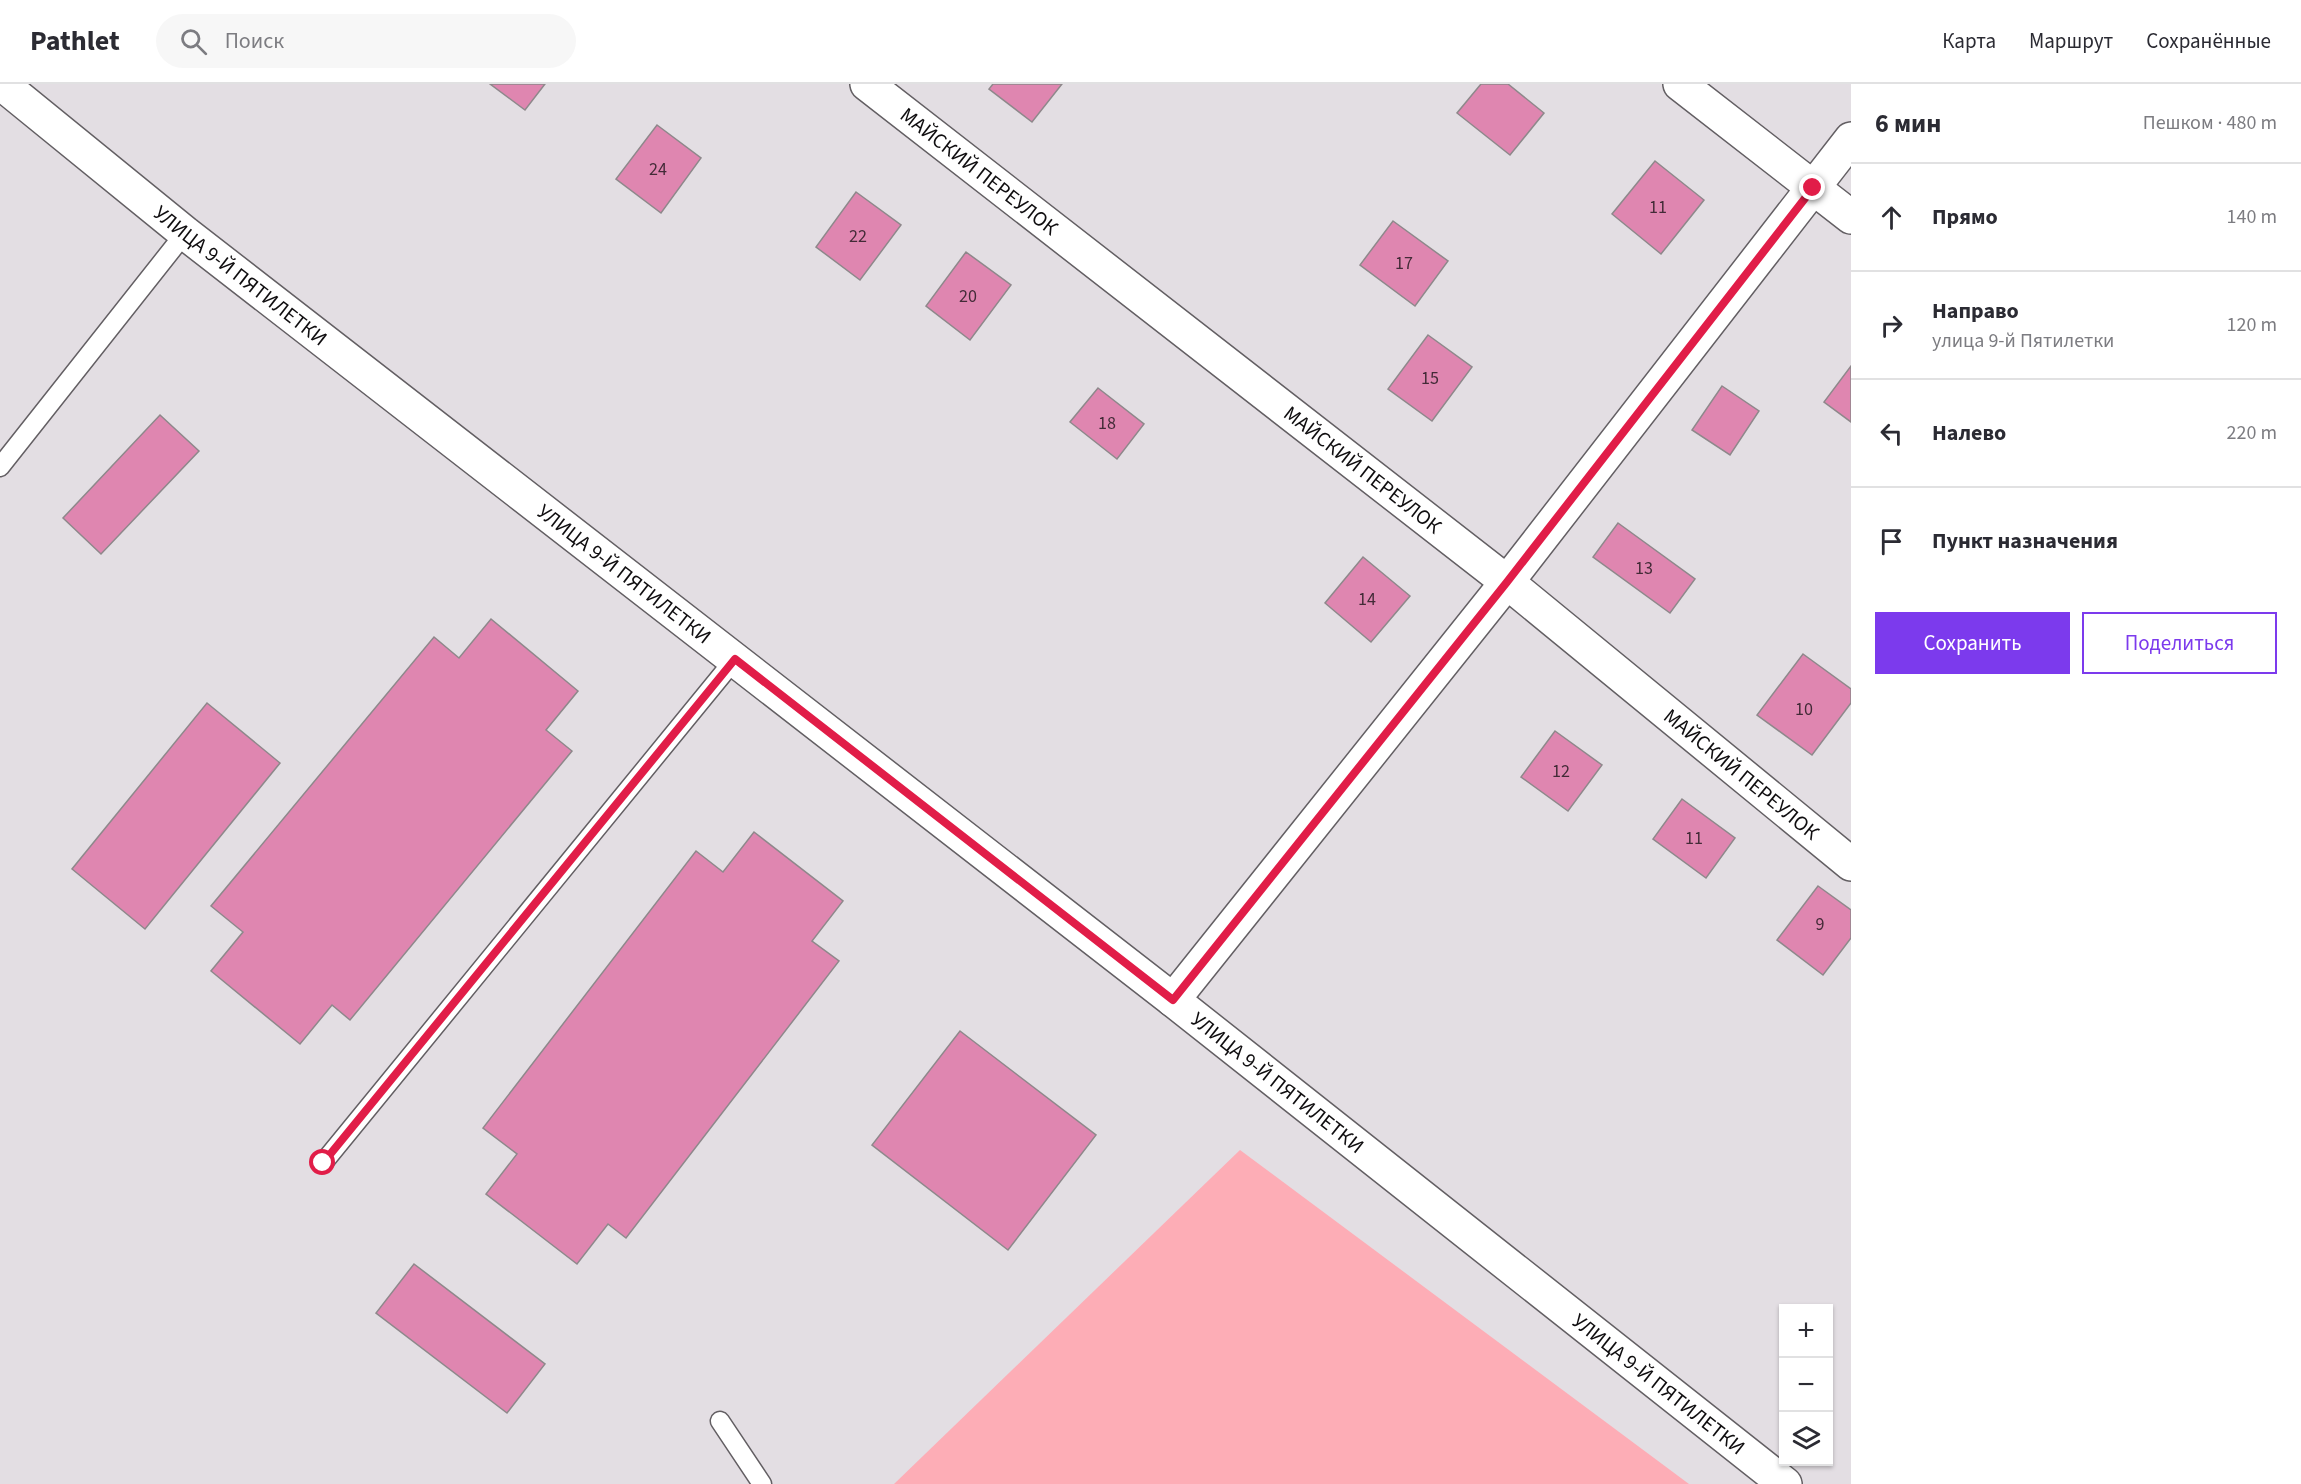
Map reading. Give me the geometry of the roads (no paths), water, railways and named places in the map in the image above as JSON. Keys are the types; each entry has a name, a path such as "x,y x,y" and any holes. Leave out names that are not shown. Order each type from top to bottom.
{"street":[{"name":"УЛИЦА 9-Й ПЯТИЛЕТКИ","path":"2,84 186,233 1173,1000 1785,1484"},
{"name":"МАЙСКИЙ ПЕРЕУЛОК","path":"867,84 1507,582 1851,864"},
{"path":"1680,84 1851,217"},
{"path":"1173,1000 1507,582 1851,139"}],"lane":[{"path":"0,467 186,233"},
{"path":"323,1163 735,659"},
{"path":"720,1421 762,1484"}]}
